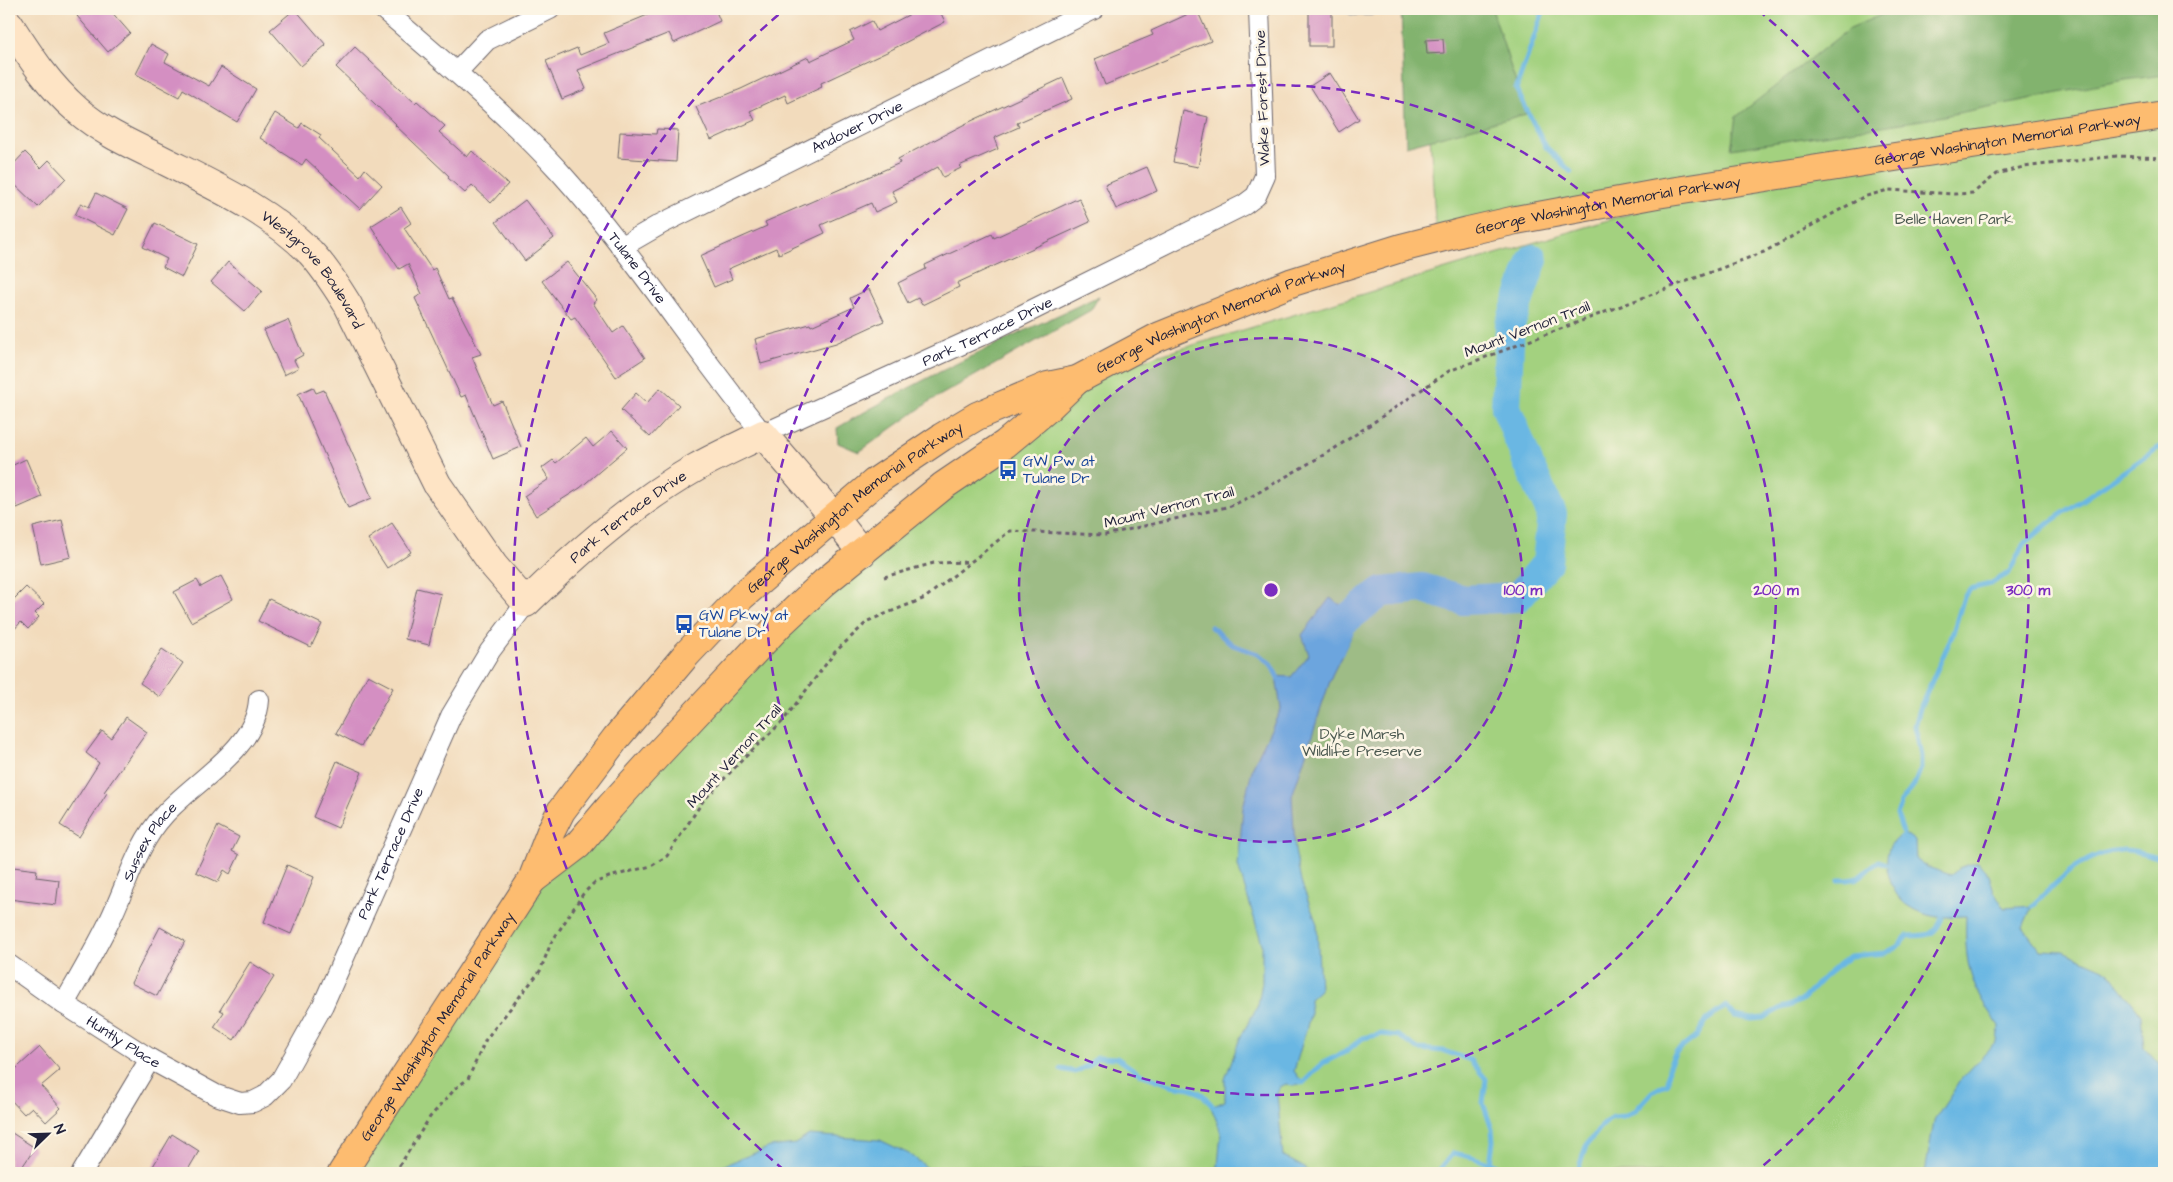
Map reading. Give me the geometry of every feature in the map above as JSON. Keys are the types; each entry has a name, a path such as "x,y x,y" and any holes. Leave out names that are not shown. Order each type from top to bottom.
{"main road":[{"name":"George Washington Memorial Parkway","path":"342,1173 358,1145 532,880 561,811 616,738 686,655 742,596 834,517 895,468 977,416 1048,386 1076,380 1158,337 1294,282 1401,248 1468,231 1516,220 1657,194 2164,115"},
{"name":"George Washington Memorial Parkway","path":"532,880 578,845 659,753 780,624 825,582 943,486 1005,444 1047,409 1076,380"}],"street":[{"name":"Tulane Drive","path":"383,9 457,72 547,159 593,210 763,434 862,553"},
{"path":"457,72 487,40 550,9"},
{"name":"Andover Drive","path":"620,247 678,215 1094,9"},
{"name":"Wake Forest Drive","path":"1259,9 1265,176 1262,186"},
{"name":"Westgrove Boulevard","path":"9,24 34,64 53,87 84,115 118,138 254,207 284,228 310,253 348,304 437,484 494,566 526,602"},
{"name":"Park Terrace Drive","path":"245,1103 253,1102 273,1090 323,1006 451,716 490,651 526,602 570,560 644,501 697,467 763,434 980,336 1235,209 1256,196 1262,186"},
{"name":"Sussex Place","path":"64,1004 110,919 153,828 174,804 245,738 258,712 259,700"},
{"name":"Huntly Place","path":"9,965 64,1004 150,1059 216,1095 232,1102 245,1103"},
{"path":"82,1173 150,1059"}],"path":[{"name":"Mount Vernon Trail","path":"395,1173 430,1117 456,1088 468,1079 486,1039 540,971 551,943 583,894 594,883 651,866 668,856 703,801 742,760 783,722 835,652 868,621 925,598 1010,531 1087,536 1123,532 1231,506 1334,450 1449,371 1764,252 1863,197 1888,190 1955,194 1973,193 1997,174 2023,167 2117,156 2164,158"},
{"path":"884,577 934,563 970,562"}],"green space":[{"path":"1401,9 1492,9 1526,114 1406,146"},
{"name":"Dyke Marsh Wildlife Preserve","path":"1423,9 2164,9 2164,1173 354,1173 532,880 715,694 1077,380 1732,183 1436,239"},
{"path":"1895,9 2164,9 2164,75 2124,80 1928,119 1731,149 1736,117 1850,28"},
{"path":"1099,296 1091,310 932,400 859,452 838,443 837,428 901,392 966,359"}],"water":[{"path":"1348,9 1375,10 1372,15 1352,15 1348,13"},
{"path":"1330,598 1364,620 1355,629 1332,675 1292,796 1295,850 1301,882 1317,924 1320,990 1310,999 1310,1016 1294,1071 1303,1083 1292,1086 1286,1084 1280,1087 1277,1094 1283,1156 1310,1173 1214,1173 1218,1166 1221,1132 1211,1107 1225,1101 1225,1079 1240,1038 1258,1005 1262,982 1262,944 1238,866 1243,808 1253,766 1281,709 1276,676 1291,677 1309,655 1302,635"},
{"path":"1903,832 1915,841 1916,859 1927,867 1951,875 1961,867 1978,862 1989,875 1994,891 2004,908 2032,906 2023,927 2040,950 2063,951 2108,971 2141,1014 2144,1047 2164,1069 2164,1173 1925,1173 1934,1121 1962,1078 1997,1041 1999,1026 1981,999 1971,974 1966,948 1966,916 1938,917 1919,912 1905,904 1892,886 1887,869 1887,854 1891,844"},
{"path":"809,1135 880,1140 911,1155 934,1173 711,1173 727,1164 770,1147 795,1144"}],"building":[{"path":"85,9 109,9 130,33 108,52 77,16"},
{"path":"295,9 326,45 301,66 270,30"},
{"path":"662,9 715,9 720,21 674,43 669,33 578,70 586,89 562,99 546,61 577,48 580,55 609,43 604,33"},
{"path":"920,9 939,9 945,22 821,83 822,87 788,103 785,95 750,111 755,120 711,140 696,107 741,89 808,57 810,61 854,40 850,32 872,21 877,31"},
{"path":"1309,9 1332,9 1332,46 1309,46"},
{"path":"1197,10 1211,41 1105,85 1095,59 1153,35 1151,31"},
{"path":"1443,39 1444,53 1427,54 1426,40"},
{"path":"151,44 169,54 165,62 209,86 221,67 256,89 237,122 183,89 179,97 136,74"},
{"path":"355,47 415,103 417,101 445,126 439,132 467,157 472,151 508,184 491,203 472,185 465,193 336,67"},
{"path":"1330,73 1359,119 1339,132 1310,86"},
{"path":"1063,78 1072,99 1017,123 1019,127 994,138 998,149 959,166 961,168 943,177 938,167 892,191 897,202 875,212 871,203 821,225 825,233 779,254 776,248 728,269 732,279 714,287 700,256 767,226 765,222 900,163 898,159 965,124"},
{"path":"1183,111 1208,117 1198,167 1173,162"},
{"path":"275,113 299,128 302,123 321,135 319,138 360,176 365,169 382,185 360,209 306,159 302,165 260,138"},
{"path":"657,129 678,130 676,162 618,158 620,132 656,134"},
{"path":"25,152 41,168 49,160 66,178 38,207 9,179 9,169"},
{"path":"1147,167 1157,191 1116,209 1105,185"},
{"path":"96,193 128,209 115,235 75,215 81,203 89,207"},
{"path":"1079,198 1090,222 957,283 959,287 922,305 918,298 908,303 898,283 926,269 925,265 992,234 994,238"},
{"path":"525,200 554,238 525,261 496,222"},
{"path":"401,207 411,223 404,228 432,270 435,268 449,299 452,298 481,354 472,357 493,405 502,401 521,447 493,459 466,395 461,397 415,298 422,294 408,264 399,269 371,226"},
{"path":"155,223 198,244 182,277 163,267 167,259 143,247"},
{"path":"228,262 262,291 245,311 211,282"},
{"path":"567,262 597,300 593,303 613,333 623,326 645,358 616,377 575,317 571,319 542,281"},
{"path":"869,289 884,321 836,343 761,364 755,339 810,324 811,326 854,307 850,298"},
{"path":"288,320 303,355 294,360 298,368 284,375 264,330"},
{"path":"313,387 316,393 324,390 372,498 348,508 298,394"},
{"path":"660,388 679,405 650,437 621,410 636,393 647,403"},
{"path":"612,431 627,448 580,488 536,516 524,496 549,479 542,468 553,460 556,463 586,438 593,447"},
{"path":"26,459 42,497 17,508 9,489 9,467"},
{"path":"62,520 71,557 41,564 33,527"},
{"path":"392,523 411,552 387,568 368,539"},
{"path":"221,576 233,599 191,622 174,592 197,580 201,587"},
{"path":"26,587 44,604 35,613 39,617 28,629 21,622 9,635 9,604"},
{"path":"417,588 441,594 429,645 405,639"},
{"path":"269,599 322,624 311,647 258,621"},
{"path":"162,649 183,663 160,697 140,683"},
{"path":"368,675 393,688 361,746 336,733"},
{"path":"126,717 147,732 104,792 107,793 79,837 60,825 99,763 86,753 102,731 111,738"},
{"path":"337,761 362,772 338,828 313,817"},
{"path":"218,826 239,837 232,851 239,855 230,874 224,870 218,882 196,872"},
{"path":"287,865 314,877 291,934 264,922"},
{"path":"13,867 37,870 36,877 59,880 56,905 9,899"},
{"path":"160,927 185,941 157,996 131,983"},
{"path":"250,962 274,977 234,1040 214,1027 224,1012 220,1010"},
{"path":"40,1047 60,1070 41,1086 61,1108 46,1122 32,1107 24,1114 9,1098 9,1075"},
{"path":"9,1131 35,1148 18,1173 9,1173"},
{"path":"172,1134 199,1151 186,1173 149,1173"}],"waterway":[{"path":"1544,9 1516,89 1546,147 1571,172"},
{"path":"1330,646 1342,622 1382,592 1422,588 1463,600 1518,597 1547,563 1552,514 1528,463 1506,407 1510,325 1533,259"},
{"path":"1903,832 1897,815 1901,802 1914,785 1921,768 1921,756 1915,726 1920,708 1952,636 1964,597 1970,589 1990,584 2009,573 2023,545 2050,522 2164,444"},
{"path":"1211,627 1233,645 1258,654 1271,664 1279,680"},
{"path":"2032,906 2073,869 2096,856 2108,852 2127,850 2164,859"},
{"path":"1839,880 1858,878 1879,861 1886,864"},
{"path":"1577,1173 1586,1146 1601,1127 1612,1117 1626,1116 1635,1111 1652,1092 1668,1083 1669,1065 1676,1052 1697,1036 1707,1020 1726,1006 1735,1016 1752,1019 1763,1018 1803,999 1825,976 1850,956 1885,953 1897,947 1907,936 1929,934 1936,929 1942,918"},
{"path":"1298,1081 1303,1083 1323,1063 1345,1052 1363,1038 1382,1034 1399,1036 1418,1049 1444,1051 1470,1060 1486,1079 1483,1103 1492,1129 1493,1141 1490,1164"},
{"path":"1061,1069 1075,1072 1089,1065 1097,1057 1117,1058 1140,1074 1171,1085 1191,1088 1203,1095 1216,1110"},
{"path":"1437,1173 1453,1153 1472,1157 1517,1173"}],"place":[{"name":"GW Pw at Tulane Dr","path":"1008,470"},
{"name":"GW Pkwy at Tulane Dr","path":"684,624"}],"park label":[{"name":"Belle Haven Park","path":"1954,219"}]}
